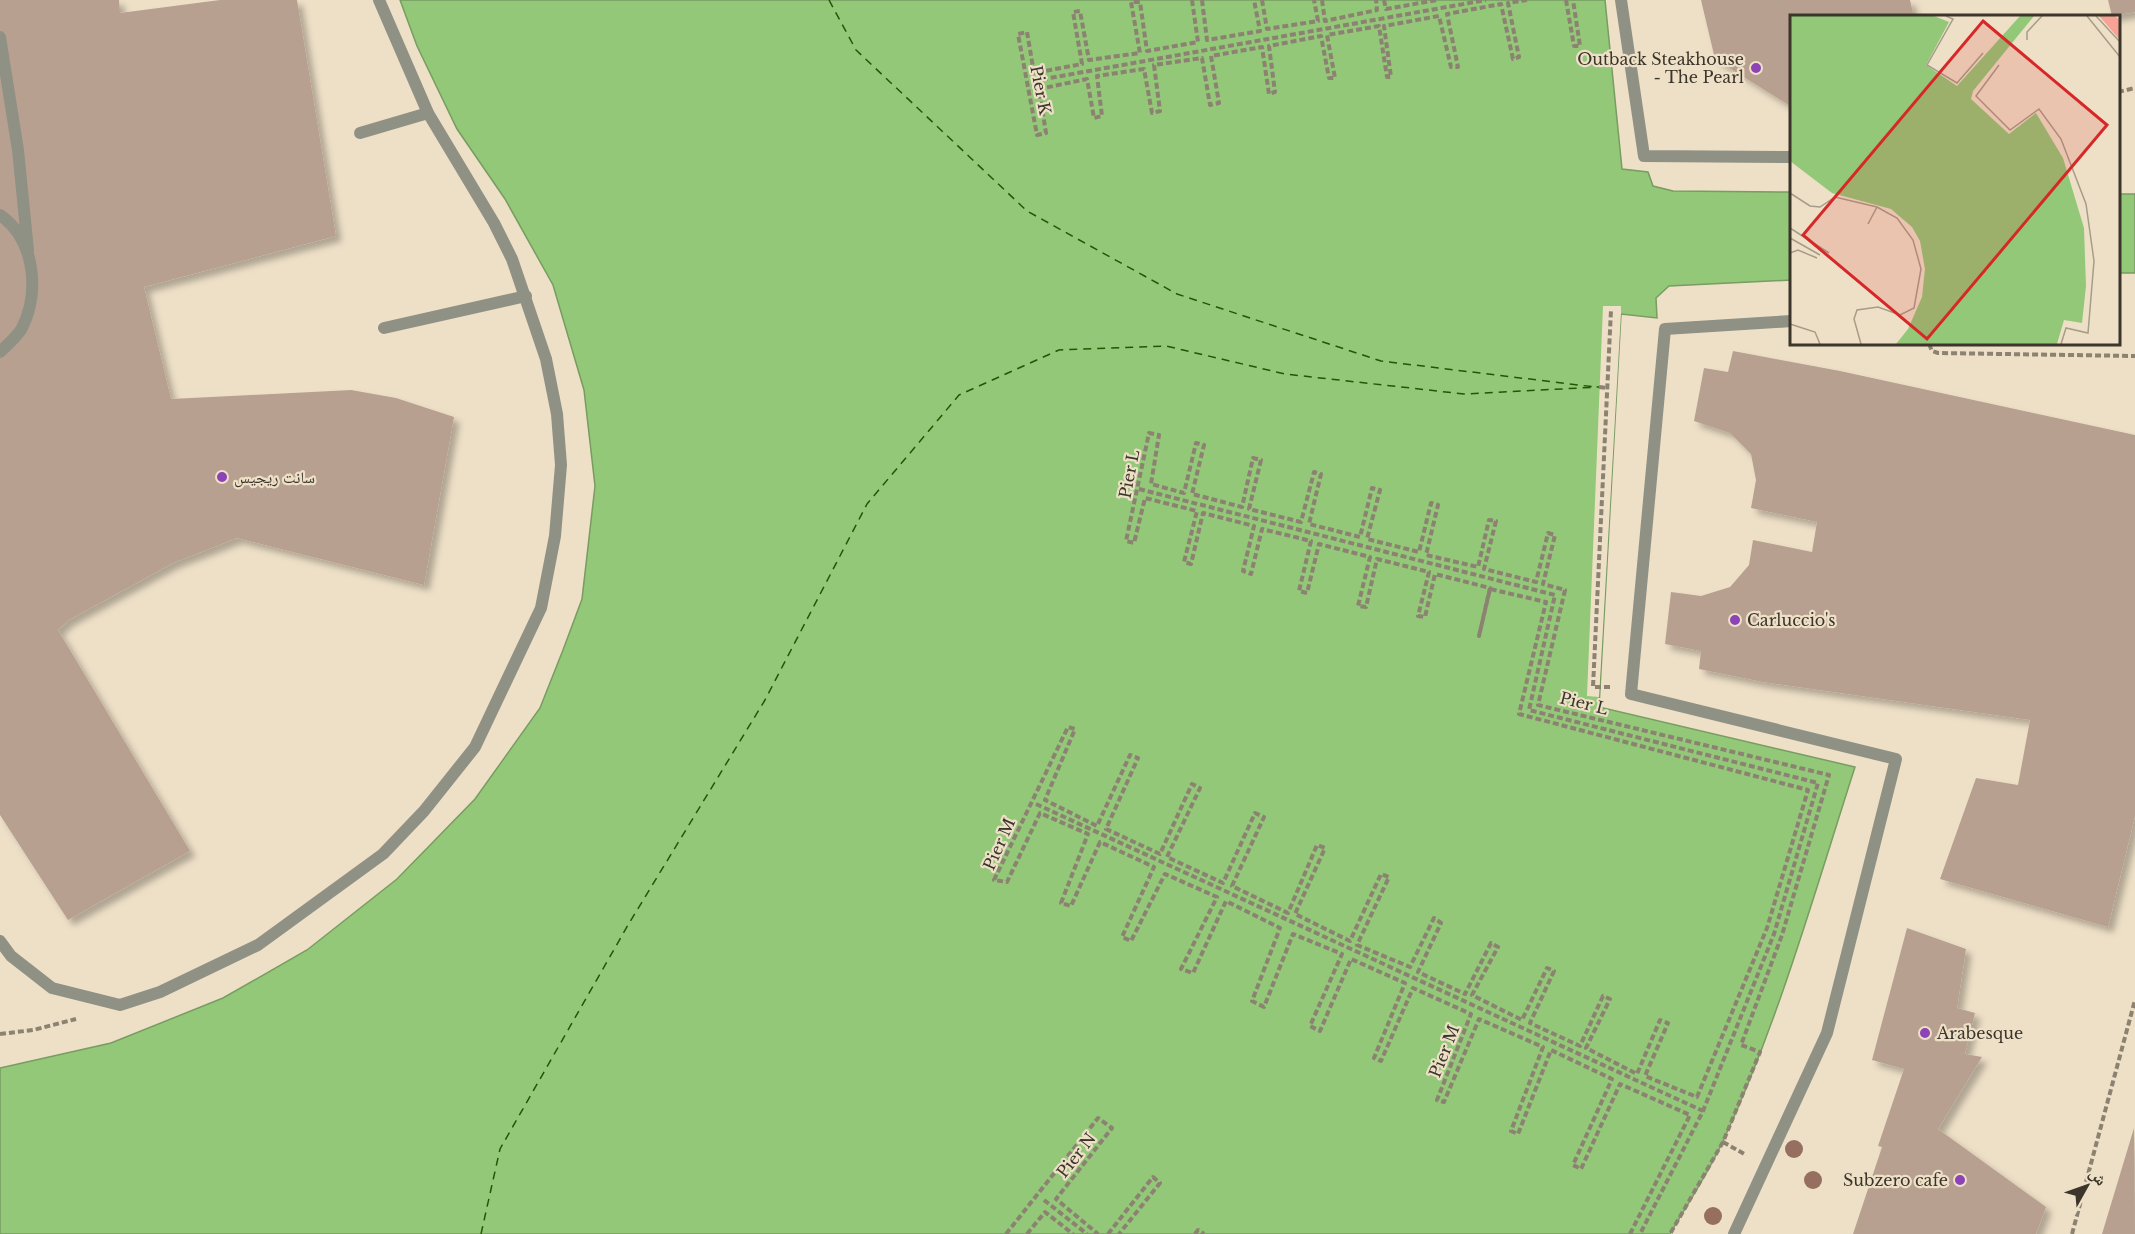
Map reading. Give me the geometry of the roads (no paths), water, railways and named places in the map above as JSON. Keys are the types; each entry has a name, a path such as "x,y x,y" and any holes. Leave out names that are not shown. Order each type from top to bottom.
{"street":[{"path":"0,941 10,956 52,988 120,1005 160,992 258,945 383,854 424,812 475,747 541,608 555,536 561,465 557,414 546,359 526,296 494,223 428,113 379,0"},
{"path":"1621,0 1644,156 1790,157"},
{"path":"0,37 18,150 33,289 21,329 0,352"},
{"path":"360,133 428,113"},
{"path":"0,215 28,250"},
{"path":"384,328 526,296"},
{"path":"1734,1234 1827,1033 1896,759 1631,694 1665,330 1790,321"}],"place":[{"name":"Outback Steakhouse - The Pearl","path":"1756,68"},
{"name":"سانت ريجيس","path":"222,477"},
{"name":"Carluccio's","path":"1735,620"},
{"name":"Arabesque","path":"1925,1033"},
{"name":"Subzero cafe","path":"1960,1180"}]}
